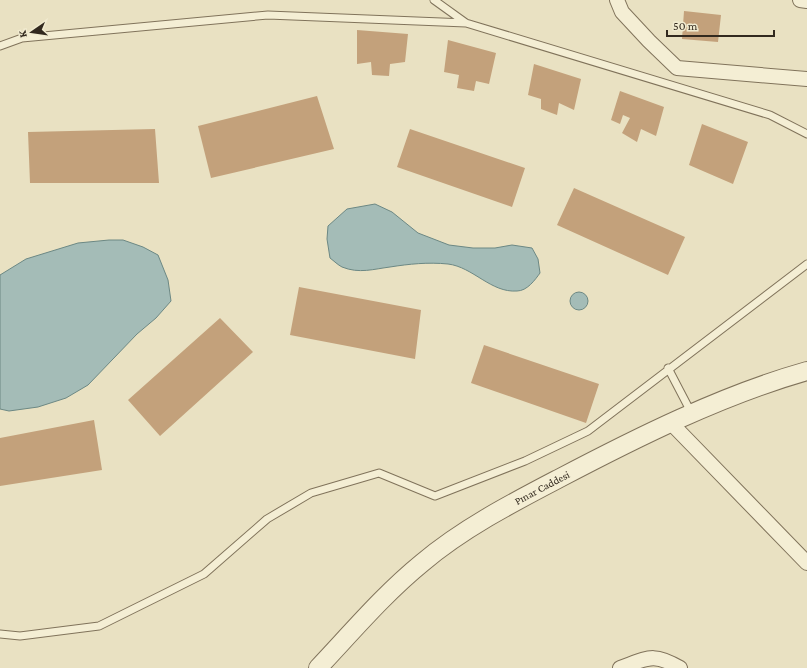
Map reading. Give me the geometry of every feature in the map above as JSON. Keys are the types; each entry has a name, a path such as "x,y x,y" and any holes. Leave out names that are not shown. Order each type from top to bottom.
{"street":[{"path":"617,0 622,12 677,68 807,78"},
{"path":"800,0 807,0"},
{"name":"Pınar Caddesi","path":"318,668 386,596 422,563 459,536 532,493 601,456 692,414 766,385 807,371"},
{"path":"671,423 807,563"},
{"path":"620,668 648,658 658,658 680,668"}],"lane":[{"path":"434,0 466,23"},
{"path":"0,46 22,38 268,14 466,23 770,115 807,134"},
{"path":"0,634 20,636 99,626 204,574 267,519 311,493 379,473 435,496 525,461 588,431 668,368 807,264"},
{"path":"668,368 692,414"}],"water":[{"path":"375,204 392,212 418,233 449,245 473,248 495,248 512,245 532,248 538,259 540,273 533,282 521,291 508,291 490,284 466,270 448,264 433,263 404,265 360,271 342,267 330,258 327,239 328,226 347,209"},
{"path":"123,240 143,247 158,255 168,280 171,301 156,318 137,334 88,385 66,398 38,407 9,411 0,409 0,275 26,259 78,243"},
{"path":"575,292 583,292 588,297 586,308 583,310 575,310 570,305 570,297"}],"building":[{"path":"684,11 721,15 718,42 682,39"},
{"path":"357,30 408,34 405,62 390,64 389,76 372,75 371,62 357,64"},
{"path":"448,40 496,53 489,84 476,81 474,91 457,88 459,75 444,72"},
{"path":"534,64 581,79 574,110 559,103 557,115 541,109 541,99 528,95"},
{"path":"620,91 664,107 656,136 641,129 637,142 622,133 630,118 623,115 620,124 611,120"},
{"path":"317,96 334,149 211,178 198,126"},
{"path":"702,124 748,142 733,184 689,165"},
{"path":"155,129 159,183 30,183 28,132"},
{"path":"410,129 525,168 512,207 397,167"},
{"path":"574,188 685,237 668,275 557,225"},
{"path":"299,287 421,310 415,359 290,335"},
{"path":"220,318 253,352 160,436 128,400"},
{"path":"484,345 599,384 586,423 471,383"},
{"path":"94,420 102,470 0,486 0,438"}]}
